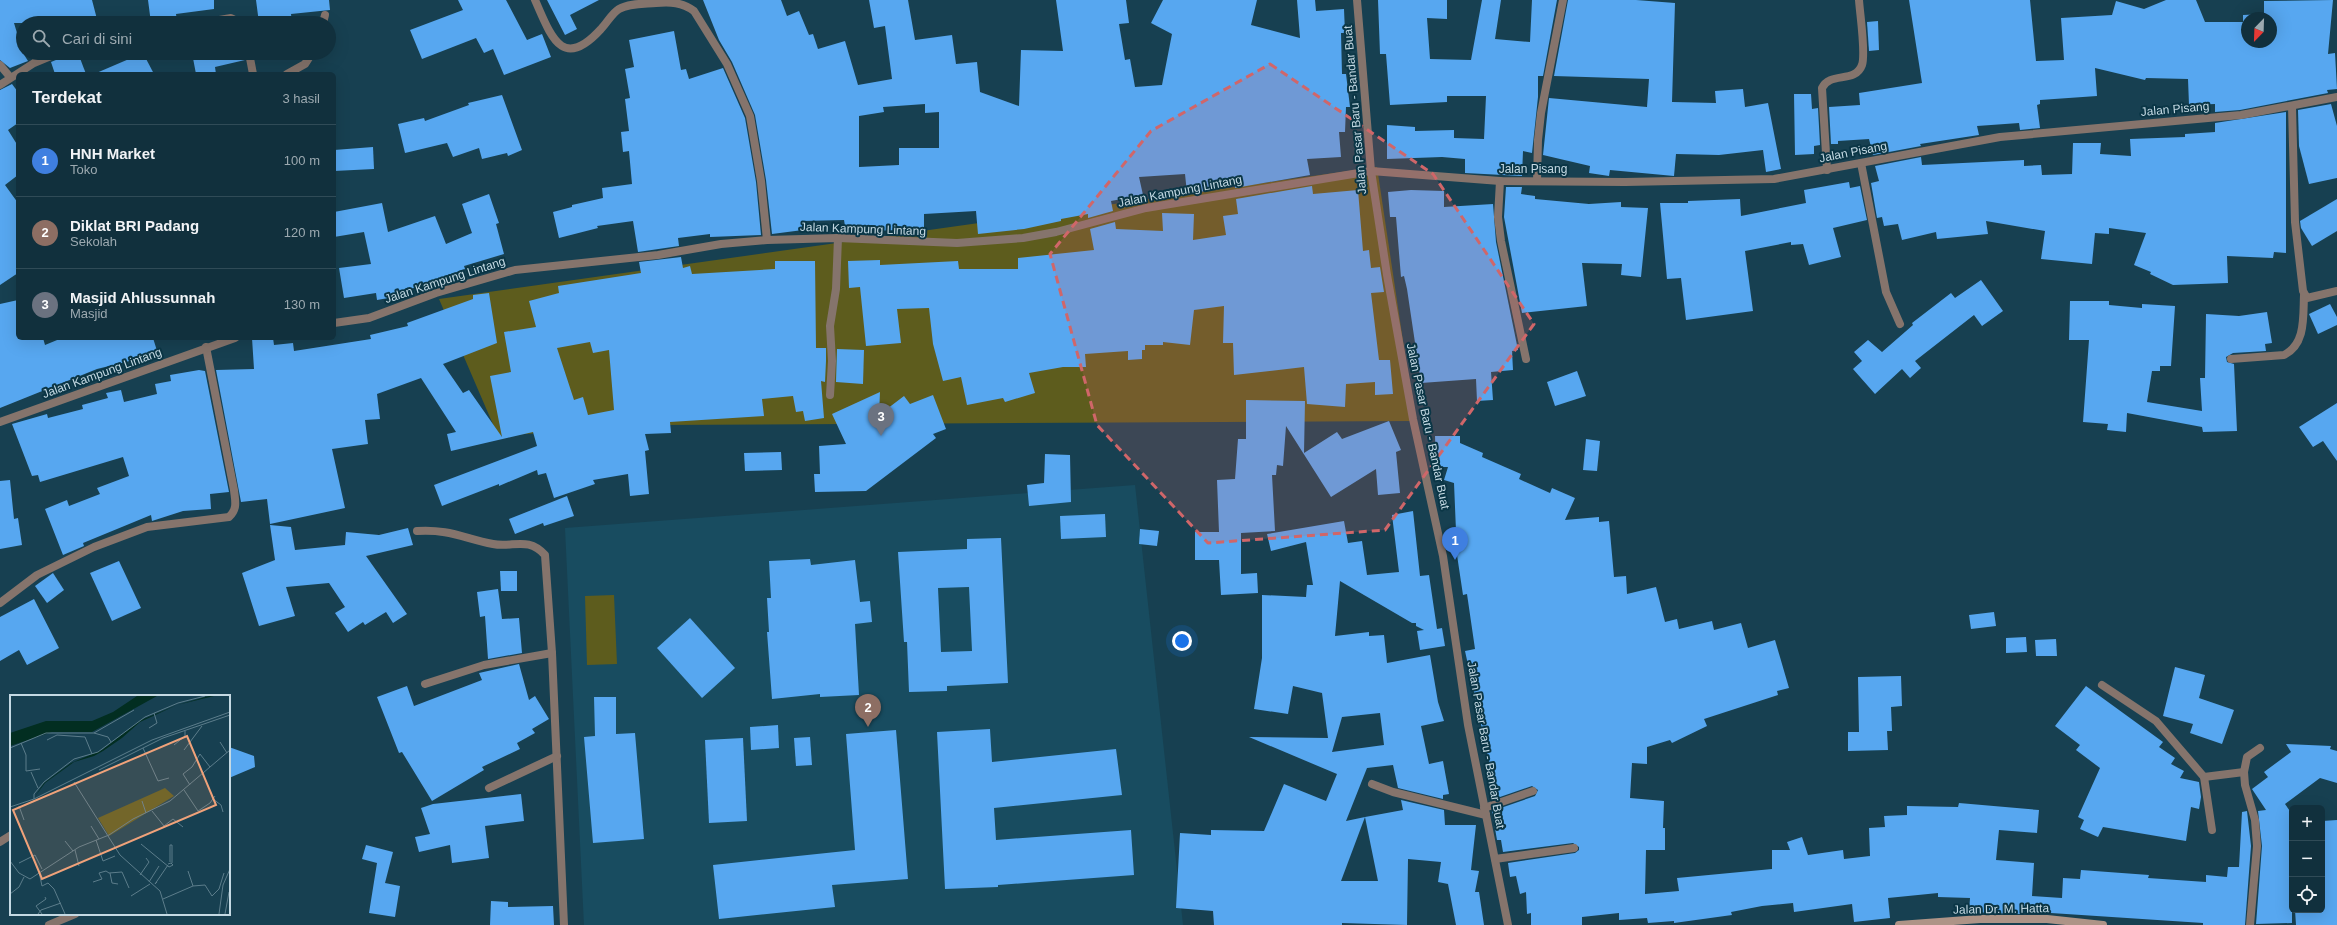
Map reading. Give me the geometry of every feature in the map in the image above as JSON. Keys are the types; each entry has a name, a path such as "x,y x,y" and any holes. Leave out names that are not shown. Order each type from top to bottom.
{"main road":[{"name":"Jalan Dr. M. Hatta","path":"1899,925 1980,919 2047,919 2103,925"}],"street":[{"path":"535,0 548,31 561,46 571,49 580,48 591,41 619,9 626,6 669,2 687,6 694,11 727,64 750,116 761,181 767,240"},
{"name":"Jalan Pasar Baru - Bandar Buat","path":"1357,0 1371,171 1387,275 1413,419 1443,556 1458,664 1508,925"},
{"path":"1537,181 1538,140 1541,113 1563,0"},
{"path":"1827,170 1822,88 1824,82 1829,79 1852,76 1862,66 1863,55 1860,0"},
{"path":"19,72 41,60"},
{"path":"250,60 253,72"},
{"path":"291,72 305,64 308,60"},
{"path":"0,65 10,77"},
{"path":"0,85 16,74"},
{"name":"Jalan Pisang","path":"1371,171 1500,181 1774,179 1861,164 2000,136 2241,115 2292,107 2337,97"},
{"path":"2231,360 2284,355 2292,351 2301,334 2304,295 2294,222 2292,107"},
{"path":"1861,164 1886,292 1900,324"},
{"name":"Jalan Kampung Lintang","path":"336,323 370,318 436,293 515,270 658,255 721,244 767,240 838,238 957,243 1023,238 1056,232 1146,208 1371,171"},
{"path":"1500,181 1498,218 1501,241 1526,359"},
{"path":"830,395 832,360 830,326 836,289 838,238"},
{"path":"2304,295 2312,298 2337,291"},
{"name":"Jalan Kampung Lintang","path":"0,422 136,375 206,347 229,340"},
{"path":"0,603 37,575 94,547 147,527 230,516 232,514 236,505 234,490 206,347"},
{"path":"417,531 438,530 460,534 494,544 530,545 539,548 545,555 552,653 564,925"},
{"path":"426,684 484,665 552,653"},
{"path":"2102,685 2156,721 2204,777 2212,830"},
{"path":"2250,925 2258,846 2255,820 2244,785 2244,772 2247,756 2260,748"},
{"path":"489,788 557,756"},
{"path":"2204,777 2244,772"},
{"path":"1372,784 1393,792 1485,811 1533,791"},
{"path":"0,842 10,837"},
{"path":"1495,859 1574,848"},
{"path":"48,925 73,915"}],"highlighted area":[{"path":"1270,64 1433,174 1534,324 1385,530 1208,543 1097,425 1050,254 1151,131"}],"shaded area":[{"path":"1377,167 1415,421 651,425 498,436 439,299"},
{"path":"1135,485 1183,925 584,925 565,528"},
{"path":"614,595 617,664 587,665 585,596"}],"building":[{"path":"0,0 92,0 96,16 16,16 16,23 14,23 16,30 16,60 28,61 10,68 0,60"},
{"path":"148,0 214,0 214,9 176,14 176,16 150,16"},
{"path":"256,0 329,0 330,10 291,14 291,16 258,16"},
{"path":"458,0 506,0 527,40 542,34 551,57 504,75 493,49 484,53 476,38 422,59 410,30 463,10"},
{"path":"547,0 599,0 570,15 577,29 565,35"},
{"path":"703,0 781,0 787,16 799,11 809,35 813,34 818,49 845,41 858,85 892,79 885,26 874,28 869,0 908,0 915,40 952,35 956,64 977,62 980,92 1019,106 1021,50 1063,51 1056,0 1126,0 1129,23 1119,24 1125,60 1130,59 1135,87 1162,85 1172,34 1151,23 1163,0 1257,0 1251,25 1300,38 1297,0 1315,0 1316,11 1344,9 1345,33 1341,33 1342,74 1346,74 1350,107 1346,107 1345,132 1339,132 1341,157 1307,159 1310,175 1235,188 1235,185 1207,188 1207,191 1187,193 1185,174 1139,177 1143,195 1111,201 1113,211 1088,218 1088,214 1061,219 1061,221 1024,229 978,234 976,211 924,214 924,232 897,232 897,230 846,232 844,220 802,221 803,230 772,234 766,180 755,115 732,62 719,40","holes":["925,104 925,113 939,112 939,148 899,148 899,165 859,167 859,116 884,112 883,107"]},
{"path":"1378,0 1447,0 1447,19 1427,18 1430,59 1471,60 1482,0 1501,0 1495,39 1530,42 1532,0 1557,0 1543,76 1538,76 1538,97 1532,153 1523,151 1522,176 1465,173 1465,159 1442,157 1387,159 1387,125 1415,127 1415,131 1454,130 1454,138 1484,139 1486,96 1447,96 1447,102 1390,105 1386,54 1380,54"},
{"path":"1568,0 1636,0 1675,3 1672,102 1716,103 1715,91 1743,89 1745,107 1768,103 1781,169 1766,172 1763,150 1719,155 1676,154 1674,176 1610,170 1609,176 1589,173 1590,166 1543,155 1549,98 1647,107 1649,79 1554,76"},
{"path":"1909,0 2030,0 2036,61 2064,60 2061,18 2112,15 2116,1 2144,9 2166,0 2196,0 2205,22 2241,22 2241,48 2277,48 2277,12 2264,12 2264,1 2333,0 2328,54 2335,53 2337,89 2327,90 2328,93 2240,110 2215,112 2215,104 2189,105 2188,79 2146,78 2145,80 2095,68 2097,96 2040,100 2040,104 2037,105 2040,128 2020,130 2019,123 1977,126 1979,135 1920,144 1921,146 1873,155 1869,139 1838,141 1838,144 1831,144 1829,107 1860,105 1859,93 1922,83"},
{"path":"1878,21 1879,50 1869,51 1867,22"},
{"path":"674,31 681,70 686,69 689,79 723,68 745,118 756,182 761,235 710,237 710,234 678,238 679,246 638,252 633,221 597,226 598,228 559,238 553,212 572,207 572,205 603,198 602,188 632,184 629,151 623,152 621,132 629,131 625,99 630,98 625,69 634,67 629,40"},
{"path":"56,60 81,60 85,72 54,72 51,62"},
{"path":"127,60 147,60 153,72 99,72"},
{"path":"193,60 245,60 215,67 216,72 196,72"},
{"path":"12,84 16,89 16,124 8,130 16,143 16,177 5,185 16,200 16,274 0,285 0,90"},
{"path":"1794,94 1811,94 1812,109 1818,108 1820,145 1814,146 1814,154 1795,155"},
{"path":"502,95 522,150 508,156 507,153 482,159 479,148 453,157 447,143 405,153 398,124 424,118 425,121 469,105 468,103"},
{"path":"2331,104 2337,126 2337,178 2309,184 2299,146 2298,110"},
{"path":"2286,112 2286,253 2274,252 2273,258 2227,256 2228,283 2173,285 2150,274 2151,272 2134,265 2146,233 2109,228 2109,234 2095,233 2092,264 2041,259 2045,231 1986,221 1988,234 1937,239 1936,232 1902,240 1898,224 1884,226 1882,217 1877,218 1871,183 1879,181 1875,166 1921,157 1922,165 2024,160 2024,166 2041,165 2042,175 2072,174 2073,143 2101,143 2100,154 2131,156 2130,139 2185,137 2185,134 2215,132 2215,123"},
{"path":"373,147 374,169 336,171 336,150"},
{"path":"1849,182 1850,188 1860,186 1867,220 1833,228 1841,257 1809,265 1803,244 1791,245 1791,242 1745,251 1753,311 1686,320 1681,278 1667,279 1660,203 1688,203 1688,201 1740,199 1741,216 1806,203 1804,190"},
{"path":"1312,186 1313,194 1358,190 1363,251 1369,250 1371,268 1380,267 1384,292 1371,293 1379,360 1390,360 1393,394 1375,395 1375,382 1346,384 1345,407 1307,404 1304,367 1234,375 1233,343 1223,343 1224,306 1194,310 1190,345 1163,342 1163,345 1145,345 1145,350 1142,350 1142,359 1128,360 1128,351 1085,354 1086,367 1063,367 1029,373 1035,393 1005,402 1003,398 967,405 961,377 943,381 933,344 929,308 897,309 901,343 866,346 860,287 849,288 848,261 880,260 880,265 958,261 959,269 1018,269 1018,258 1094,250 1090,229 1115,222 1116,229 1163,231 1162,213 1194,214 1193,240 1226,235 1223,216 1238,214 1236,199"},
{"path":"1506,187 1522,187 1521,194 1535,196 1535,199 1589,204 1621,202 1621,207 1648,208 1641,277 1621,275 1622,264 1582,263 1587,306 1522,313 1504,217"},
{"path":"1411,190 1444,191 1444,207 1493,204 1496,242 1518,350 1512,351 1513,370 1491,372 1493,400 1477,401 1476,379 1421,383 1407,289 1404,276 1401,277 1396,217 1390,217 1388,192"},
{"path":"489,194 499,223 496,224 504,254 464,266 465,269 400,293 400,296 377,300 376,293 344,298 339,268 371,264 364,232 336,237 336,212 382,203 388,232 435,216 446,244 472,233 462,204"},
{"path":"2337,199 2337,231 2312,246 2301,228 2300,221"},
{"path":"681,257 683,268 690,266 692,274 775,269 775,261 815,261 816,348 826,348 825,382 821,381 824,418 805,421 803,411 796,412 793,396 762,399 764,416 670,422 671,433 645,434 649,450 645,451 649,494 630,496 628,474 593,480 595,484 554,498 546,473 538,475 537,470 499,486 499,484 442,506 434,485 537,446 533,432 451,451 447,434 456,432 421,378 377,394 380,419 365,420 368,444 332,449 345,508 270,524 267,499 241,502 216,370 254,369 252,340 273,340 274,345 293,343 294,351 371,339 370,335 408,326 407,323 473,299 473,295 489,293 497,343 443,364 463,393 469,390 502,437 490,376 511,372 504,332 536,327 529,301 559,293 558,286 641,273 639,262","holes":["590,342 593,353 609,350 614,410 588,415 583,397 574,400 557,348"]},
{"path":"1981,280 2003,311 1982,326 1974,315 1915,361 1921,368 1910,378 1902,369 1875,394 1853,369 1862,361 1854,352 1868,340 1882,352 1913,325 1912,323 1951,293 1955,298"},
{"path":"16,300 16,340 44,340 45,345 57,340 154,340 158,354 97,369 0,408 0,304"},
{"path":"2070,301 2109,301 2109,305 2142,308 2142,304 2175,306 2171,366 2160,366 2160,371 2152,371 2147,402 2202,411 2200,378 2205,378 2206,314 2239,316 2267,312 2272,343 2265,344 2266,351 2233,353 2226,357 2227,362 2234,364 2237,431 2203,432 2202,427 2127,413 2126,432 2107,430 2108,424 2083,422 2089,340 2069,340"},
{"path":"2330,304 2337,317 2337,325 2318,334 2309,314"},
{"path":"837,349 864,350 863,384 836,382"},
{"path":"199,370 205,371 229,492 210,494 211,509 183,511 152,521 151,515 83,543 84,546 63,555 45,509 67,500 69,506 100,494 97,488 129,476 123,457 40,482 38,475 32,476 12,424 47,414 48,418 83,409 82,405 108,398 106,393 121,390 124,402 157,394 155,384 171,381 170,375"},
{"path":"1577,371 1586,396 1555,406 1547,382"},
{"path":"880,392 879,415 904,396 910,404 933,395 946,429 933,434 936,438 866,491 815,492 814,474 820,474 819,446 846,444 832,414"},
{"path":"1246,400 1305,401 1304,453 1337,432 1342,439 1389,421 1401,450 1396,452 1400,493 1378,495 1376,469 1331,497 1286,426 1283,466 1277,465 1276,475 1272,475 1275,531 1241,533 1241,574 1257,573 1258,593 1221,595 1219,560 1195,560 1195,532 1219,532 1217,480 1235,479 1238,439 1246,439"},
{"path":"2337,403 2337,461 2323,441 2313,447 2299,427"},
{"path":"1435,436 1460,436 1460,443 1483,453 1482,457 1521,474 1519,479 1550,493 1552,488 1575,498 1565,520 1599,517 1599,522 1609,521 1614,577 1626,576 1627,594 1656,587 1665,622 1677,619 1679,629 1712,621 1714,630 1741,623 1748,648 1775,640 1789,688 1777,691 1778,695 1704,719 1707,726 1672,743 1670,740 1647,747 1647,764 1632,763 1630,798 1664,801 1663,828 1665,828 1665,850 1646,850 1645,894 1679,891 1677,878 1772,869 1772,850 1790,850 1787,842 1802,837 1808,855 1843,850 1844,859 1870,856 1869,828 1885,827 1884,816 1907,815 1907,806 1958,807 1959,803 2039,810 2037,833 1999,830 1996,860 2034,863 2032,896 2062,898 2063,878 2080,879 2081,870 2149,875 2148,878 2206,882 2206,875 2227,877 2228,867 2239,867 2242,812 2247,811 2251,846 2245,925 2203,925 2203,923 2021,911 2021,914 1969,912 1970,898 1938,897 1938,893 1888,898 1890,918 1854,922 1852,904 1794,912 1793,903 1762,906 1731,912 1732,915 1674,923 1674,921 1648,923 1647,918 1619,920 1619,913 1582,917 1582,925 1531,925 1531,913 1527,914 1526,892 1520,894 1516,876 1510,877 1508,863 1575,853 1579,850 1579,847 1573,843 1503,852 1501,840 1497,840 1492,811 1535,796 1538,790 1532,786 1497,798 1465,651 1475,649 1467,594 1463,595 1457,555 1454,483 1444,480 1448,467 1436,467"},
{"path":"1586,439 1600,441 1597,471 1583,470"},
{"path":"781,452 782,470 745,471 744,453"},
{"path":"1045,454 1070,455 1071,502 1029,506 1027,485 1044,483"},
{"path":"10,480 14,519 18,518 22,545 0,549 0,481"},
{"path":"567,496 574,516 544,526 543,523 515,534 509,519"},
{"path":"1413,511 1420,576 1429,575 1437,629 1442,628 1445,646 1420,650 1417,631 1424,630 1416,626 1416,623 1412,623 1340,581 1335,636 1369,632 1369,636 1384,635 1387,663 1430,655 1438,702 1444,721 1421,726 1429,764 1443,761 1449,794 1443,795 1443,799 1398,788 1393,765 1367,768 1346,821 1365,817 1403,810 1401,800 1444,810 1445,825 1476,825 1471,870 1479,871 1475,892 1479,892 1484,925 1456,925 1448,884 1438,882 1441,862 1408,859 1407,925 1342,923 1342,925 1214,925 1213,911 1176,908 1180,833 1211,835 1211,830 1264,831 1284,784 1326,801 1337,774 1249,737 1328,738 1322,693 1293,686 1288,714 1254,709 1262,658 1262,595 1306,597 1307,585 1313,585 1306,542 1271,551 1267,534 1344,521 1348,543 1362,541 1367,575 1399,572 1392,515","holes":["1380,713 1384,745 1332,752 1342,717","1365,817 1378,881 1341,881"]},
{"path":"1105,514 1106,537 1061,539 1060,516"},
{"path":"270,525 291,527 295,550 345,545 346,532 379,535 408,528 413,545 366,556 407,614 393,623 386,612 365,625 363,622 348,632 335,613 345,607 329,583 286,587 295,616 259,626 242,573 275,560"},
{"path":"1140,529 1159,531 1157,546 1139,544"},
{"path":"1001,538 1008,683 947,686 947,691 909,692 907,642 904,642 898,552 967,549 967,539","holes":["969,587 972,651 941,652 938,588"]},
{"path":"810,559 811,565 855,560 860,602 870,601 872,622 855,624 859,695 820,697 820,694 772,699 767,632 769,632 767,598 771,598 769,561"},
{"path":"119,561 141,608 112,621 90,573"},
{"path":"500,571 517,571 517,591 501,591"},
{"path":"53,573 64,590 47,603 35,586"},
{"path":"498,589 502,619 519,618 522,653 488,659 485,616 480,617 477,592"},
{"path":"34,599 59,648 27,665 19,650 0,661 0,617"},
{"path":"1994,612 1996,626 1971,629 1969,615"},
{"path":"690,618 735,668 702,698 657,648"},
{"path":"2026,637 2027,652 2006,653 2006,638"},
{"path":"2056,639 2057,656 2036,656 2035,640"},
{"path":"519,664 529,700 535,696 549,719 532,729 535,733 517,743 520,749 482,767 484,770 432,801 402,752 399,753 377,697 407,686 414,706 482,680 479,673"},
{"path":"2175,667 2205,675 2199,698 2234,710 2222,744 2190,733 2193,724 2163,716"},
{"path":"1901,676 1902,706 1891,707 1892,731 1887,731 1888,750 1848,751 1848,732 1859,732 1858,677"},
{"path":"2086,686 2163,742 2159,747 2175,758 2171,764 2184,771 2180,778 2199,782 2201,797 2199,809 2191,807 2186,841 2103,827 2098,837 2080,829 2084,820 2078,817 2100,768 2076,750 2080,745 2055,726"},
{"path":"594,697 616,697 616,734 635,733 644,839 593,843 584,737 595,736"},
{"path":"778,725 779,748 751,750 750,727"},
{"path":"990,729 992,762 1116,749 1122,795 994,808 996,840 1131,830 1134,875 998,885 998,887 945,889 937,732"},
{"path":"896,730 908,879 832,885 835,907 719,919 713,865 855,850 846,734"},
{"path":"810,737 812,765 796,766 794,738"},
{"path":"743,738 747,821 709,823 705,740"},
{"path":"2286,744 2331,746 2330,749 2337,751 2337,783 2320,778 2285,804 2289,810 2289,913 2292,913 2292,923 2256,924 2262,846 2258,811 2266,810 2252,789 2268,777 2264,772 2291,752"},
{"path":"230,747 254,756 255,767 230,778"},
{"path":"521,794 524,821 485,826 489,858 452,863 450,845 419,852 415,837 430,834 421,808 433,804"},
{"path":"2337,820 2337,925 2296,925 2295,913 2325,913 2325,821"},
{"path":"366,845 393,852 385,883 400,886 395,917 369,913 377,863 362,859"},
{"path":"491,901 508,902 508,907 553,906 554,925 490,925"}],"place":[{"name":"Masjid Ahlussunnah","path":"881,436"},
{"name":"HNH Market","path":"1455,560"},
{"name":"Diklat BRI Padang","path":"868,727"}]}
